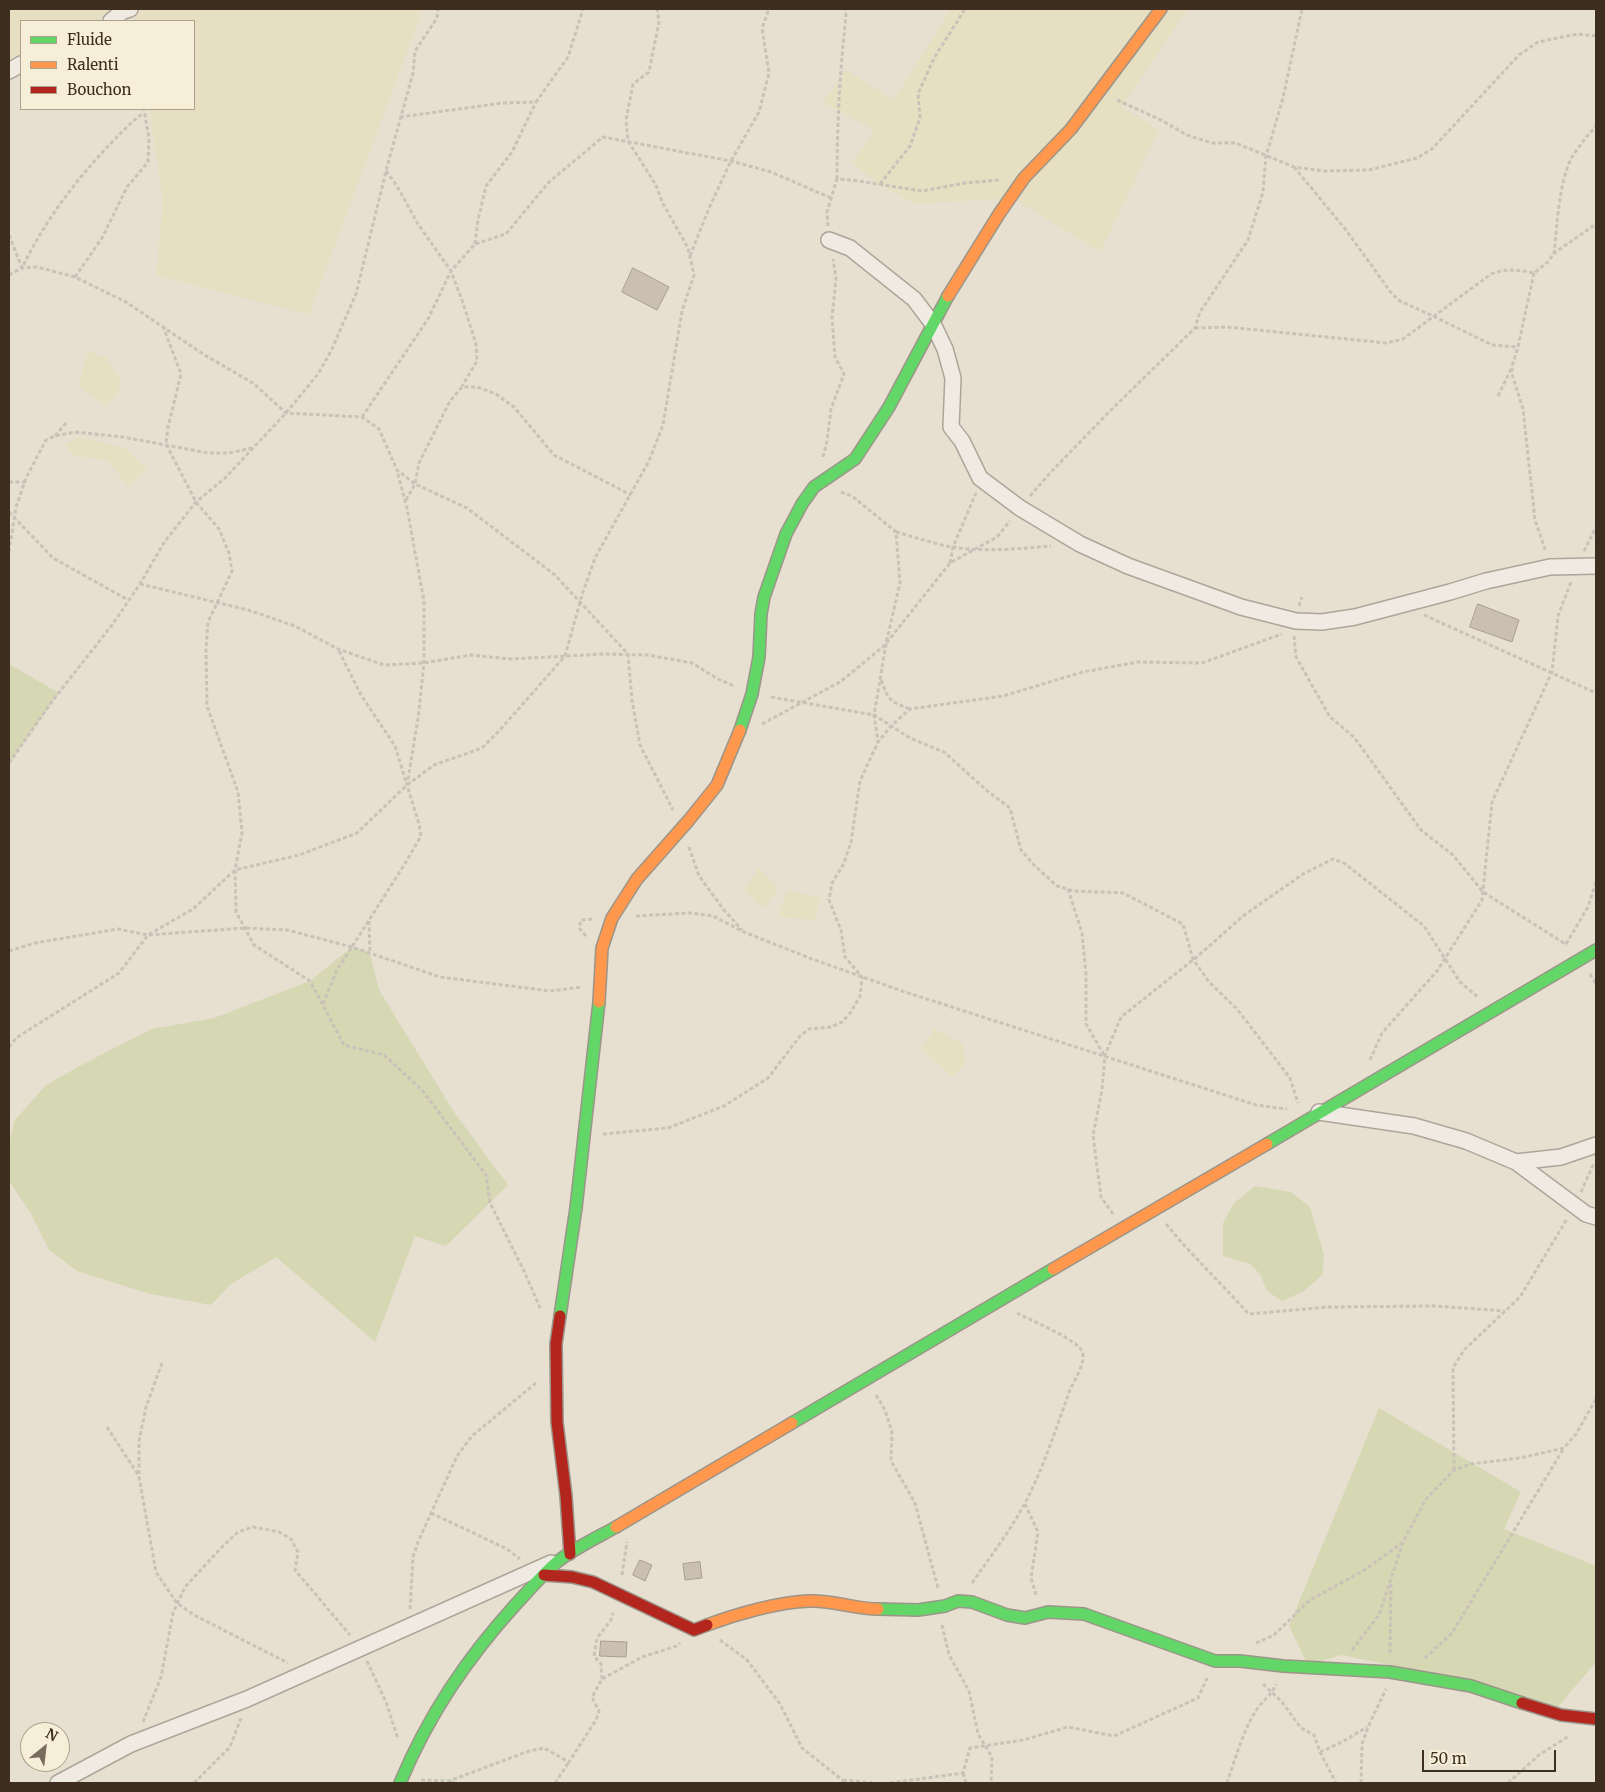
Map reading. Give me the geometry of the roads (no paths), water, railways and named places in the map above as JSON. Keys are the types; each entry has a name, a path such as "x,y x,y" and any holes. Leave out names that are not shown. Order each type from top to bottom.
{"street":[{"path":"112,20 123,11 130,9"},
{"path":"564,1557 566,1496 557,1422 556,1344 576,1208 600,985 602,948 612,918 637,879 682,829 717,785 738,737 752,694 759,657 761,614 764,597 786,534 802,504 814,487 855,459 889,407 948,296 1024,178 1071,129 1161,9"},
{"path":"9,71 20,65"},
{"path":"829,240 850,248 874,266 914,299 933,324 945,349 953,378 951,426 962,441 980,478 1020,508 1080,544 1128,566 1241,607 1296,621 1322,622 1355,617 1486,581 1550,567 1596,566"},
{"path":"58,1783 131,1744 247,1699 409,1626 539,1572 1596,950"},
{"path":"1319,1112 1414,1126 1466,1141 1516,1162 1586,1214 1596,1217"},
{"path":"1516,1162 1561,1157 1596,1145"},
{"path":"539,1572 593,1582 694,1630 720,1620 771,1607 809,1601 840,1603 872,1609 918,1610 958,1602 972,1602 1007,1615 1025,1618 1048,1612 1084,1614 1215,1661 1240,1661 1283,1666 1390,1672 1471,1686 1561,1715 1596,1719"},
{"path":"401,1781 406,1766 440,1704 466,1664 539,1572"}]}
